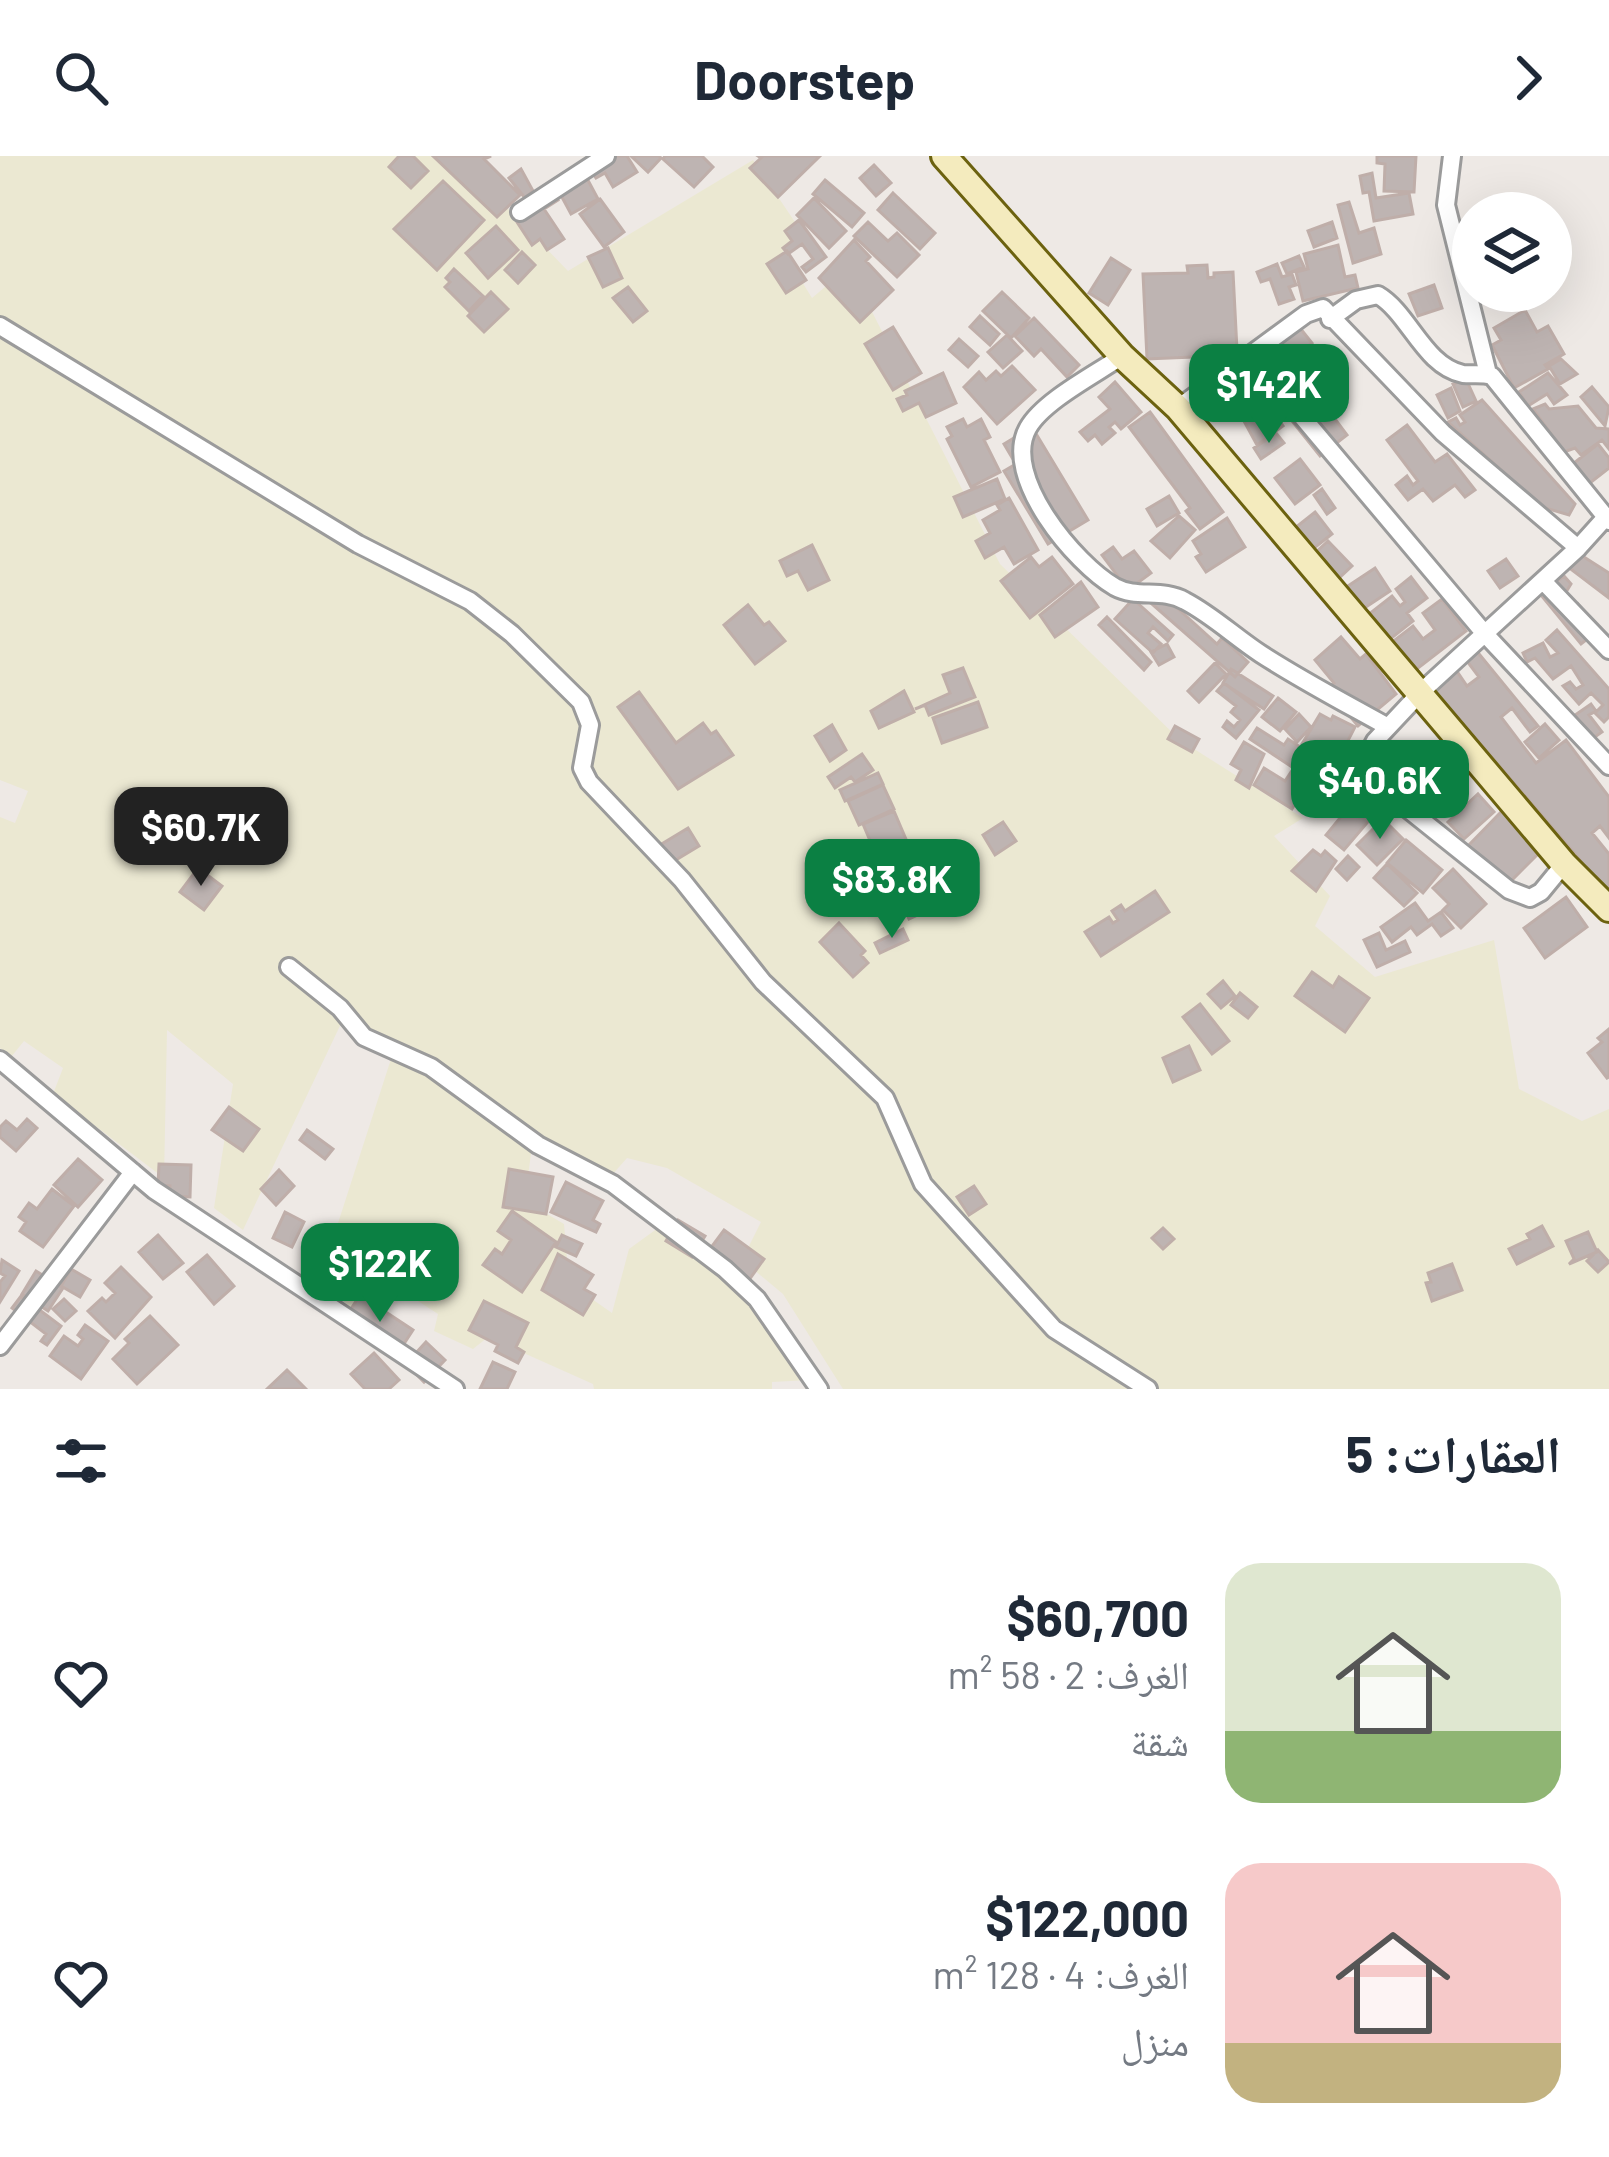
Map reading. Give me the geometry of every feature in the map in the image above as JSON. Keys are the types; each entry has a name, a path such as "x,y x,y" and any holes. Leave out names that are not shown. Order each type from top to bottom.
{"main road":[{"path":"944,156 1122,356 1178,409 1564,864 1609,909"}],"street":[{"path":"520,212 606,156"},
{"path":"1452,156 1445,205 1488,374 1607,520 1421,692 1369,754 1368,766 1373,778 1447,843 1524,898 1541,892 1564,864"},
{"path":"1330,319 1356,300 1378,295 1447,365 1463,374 1488,374"},
{"path":"1178,409 1314,309 1323,308 1443,433 1578,548"},
{"path":"0,326 358,544 470,601 512,634 581,702 590,724 582,767 589,782 682,880 763,982 885,1098 931,1195 1054,1329 1148,1389"},
{"path":"1122,356 1055,401 1028,426 1023,466 1055,530 1116,587 1132,594 1169,593 1186,601 1260,653 1388,728"},
{"path":"1250,356 1486,634 1609,766"},
{"path":"1543,581 1609,650"},
{"path":"289,968 340,1008 364,1037 431,1067 538,1145 613,1184 724,1269 757,1300 819,1389"},
{"path":"0,1060 133,1172 455,1389"},
{"path":"0,1346 133,1172"}],"shaded area":[{"path":"0,156 457,156 568,271 753,160 799,228 783,251 812,298 838,276 864,296 1000,564 1180,740 1303,818 1274,836 1330,896 1315,926 1375,977 1494,940 1519,1089 1582,1121 1609,1109 1609,1389 843,1389 783,1294 742,1260 761,1222 667,1168 627,1158 612,1175 532,1145 525,1201 564,1224 569,1283 612,1313 629,1249 658,1228 755,1306 809,1380 772,1382 772,1389 594,1389 593,1384 488,1337 473,1349 434,1331 438,1314 387,1281 362,1316 319,1282 391,1059 347,1011 243,1230 214,1208 233,1084 167,1030 164,1178 53,1094 63,1068 24,1041 11,1057 0,1048 0,817 15,823 28,791 0,780"}],"building":[{"path":"399,156 413,156 428,171 411,188 389,167"},
{"path":"433,156 491,156 484,159 520,195 497,217"},
{"path":"604,156 627,156 637,172 613,187 605,173 596,178 588,166"},
{"path":"631,156 659,156 661,158 648,172"},
{"path":"665,156 702,156 713,167 694,187"},
{"path":"758,156 820,156 778,197 750,168 761,158"},
{"path":"1377,156 1416,156 1414,192 1384,191 1385,164 1377,163"},
{"path":"874,165 891,183 876,196 860,178"},
{"path":"521,169 533,191 525,198 509,178"},
{"path":"583,171 598,199 571,214 556,186"},
{"path":"1372,173 1376,198 1409,193 1413,214 1374,221 1369,192 1363,193 1360,176"},
{"path":"825,180 864,213 852,227 813,194"},
{"path":"443,181 484,220 437,270 394,229"},
{"path":"552,190 558,200 544,209 564,239 547,250 540,239 532,245 513,216"},
{"path":"893,193 935,233 920,249 878,210"},
{"path":"814,198 846,231 829,248 797,215"},
{"path":"600,199 624,232 604,247 580,214"},
{"path":"1349,202 1359,233 1374,228 1381,254 1353,263 1338,205"},
{"path":"799,220 826,257 806,272 802,267 813,259 802,244 788,254 783,248 792,241 785,231"},
{"path":"868,222 888,241 897,233 919,255 897,277 854,236"},
{"path":"1332,222 1337,238 1314,247 1308,231"},
{"path":"496,226 518,250 488,278 466,253"},
{"path":"854,240 893,290 860,322 819,278"},
{"path":"1338,245 1345,277 1355,275 1358,288 1303,301 1296,272 1308,269 1304,254"},
{"path":"608,248 622,278 603,287 588,257"},
{"path":"787,251 806,280 786,293 767,264"},
{"path":"522,252 535,265 518,283 505,270"},
{"path":"1299,256 1304,267 1287,274 1282,263"},
{"path":"1111,258 1130,270 1108,305 1089,293"},
{"path":"1277,264 1282,277 1292,274 1296,285 1289,287 1294,299 1279,304 1270,279 1261,282 1257,272"},
{"path":"1207,265 1208,278 1233,272 1237,350 1217,351 1217,356 1147,359 1143,274 1188,273 1187,266"},
{"path":"454,269 483,296 469,311 445,287"},
{"path":"1434,285 1442,308 1418,316 1409,294"},
{"path":"628,287 647,311 633,322 613,298"},
{"path":"491,292 508,309 484,332 468,316"},
{"path":"1002,292 1029,318 1011,338 983,311"},
{"path":"1526,312 1537,332 1548,326 1564,354 1514,388 1492,345 1501,340 1494,328"},
{"path":"980,316 999,334 990,345 970,327"},
{"path":"1034,318 1079,365 1067,377 1041,349 1034,356 1015,336"},
{"path":"1296,323 1312,343 1294,358 1279,339"},
{"path":"893,327 921,373 893,390 865,344"},
{"path":"1007,335 1022,351 1003,368 988,352"},
{"path":"959,339 978,356 968,367 949,350"},
{"path":"1273,347 1286,364 1296,357 1304,367 1299,370 1315,390 1307,396 1316,409 1323,403 1347,435 1320,456 1248,366"},
{"path":"1561,359 1577,374 1560,384 1549,366"},
{"path":"1012,366 1035,390 997,424 964,387 979,372 986,380"},
{"path":"943,373 956,403 926,417 919,403 903,411 897,399 907,395 905,391"},
{"path":"1244,373 1283,426 1257,445 1239,412 1253,401 1236,379"},
{"path":"1548,373 1567,395 1554,404 1547,394 1528,406 1519,392"},
{"path":"1466,379 1476,401 1463,407 1453,384"},
{"path":"1115,382 1141,412 1121,429 1115,422 1109,427 1115,433 1102,444 1095,435 1088,441 1080,432 1110,409 1099,397"},
{"path":"1592,387 1609,407 1605,426 1581,397"},
{"path":"1451,388 1460,411 1448,418 1437,395"},
{"path":"1482,400 1575,504 1569,515 1542,507 1448,422 1456,418 1460,425 1465,422 1460,415"},
{"path":"1545,404 1549,409 1578,406 1596,428 1609,429 1609,449 1602,440 1581,455 1575,448 1564,452 1533,409"},
{"path":"1150,412 1223,512 1200,529 1186,511 1190,508 1129,427"},
{"path":"963,419 967,427 981,419 990,437 984,440 1000,472 971,487 947,439 952,436 947,427"},
{"path":"1407,425 1435,462 1447,454 1475,490 1465,497 1455,485 1433,501 1423,489 1408,500 1396,485 1407,476 1413,485 1418,481 1387,440"},
{"path":"1032,427 1088,520 1048,544 1004,471 1026,458 1025,454 1014,461 1004,444"},
{"path":"1276,433 1284,443 1261,459 1254,448"},
{"path":"1598,444 1609,458 1609,468 1590,483 1574,463"},
{"path":"1300,459 1320,485 1295,504 1275,478"},
{"path":"997,479 1005,499 963,517 954,497"},
{"path":"1322,489 1335,508 1327,514 1314,495"},
{"path":"1169,496 1179,513 1157,526 1147,509"},
{"path":"1009,498 1038,550 1014,564 1004,547 985,558 976,541 990,533 983,520"},
{"path":"1315,512 1332,534 1313,549 1295,528"},
{"path":"1179,516 1195,530 1170,558 1151,541"},
{"path":"1227,518 1245,547 1206,572 1193,541"},
{"path":"1328,541 1352,566 1339,578 1316,552"},
{"path":"812,545 829,580 808,590 798,571 787,576 780,561"},
{"path":"1113,547 1122,559 1134,551 1151,573 1128,590 1102,555"},
{"path":"1573,550 1609,573 1609,598 1564,564"},
{"path":"1031,557 1039,567 1052,557 1073,584 1030,618 1001,581"},
{"path":"1506,559 1518,576 1500,588 1488,571"},
{"path":"1375,568 1390,591 1360,611 1345,588"},
{"path":"1564,576 1571,584 1563,597 1573,609 1578,604 1599,630 1581,644 1536,589"},
{"path":"1411,577 1427,598 1407,613 1413,621 1384,644 1364,618 1392,596 1400,606 1405,602 1396,589"},
{"path":"1081,582 1098,607 1055,637 1040,615"},
{"path":"1153,586 1217,644 1222,638 1248,662 1235,677 1144,597"},
{"path":"1133,599 1173,635 1168,641 1153,627 1148,633 1161,644 1153,653 1115,619"},
{"path":"1442,599 1466,631 1413,672 1391,643 1413,626 1423,639 1435,630 1423,613"},
{"path":"748,605 785,641 755,664 724,625"},
{"path":"1107,617 1151,662 1144,670 1099,625"},
{"path":"1557,630 1609,689 1609,717 1604,722 1595,713 1603,705 1591,693 1579,704 1563,686 1570,682 1576,689 1583,685 1571,666 1553,679 1535,658 1527,662 1523,653 1543,643 1550,657 1558,653 1546,640"},
{"path":"1341,637 1360,659 1366,654 1396,694 1358,726 1327,689 1334,683 1315,660"},
{"path":"1167,644 1174,657 1159,665 1151,652"},
{"path":"1475,649 1538,726 1530,732 1512,708 1501,717 1536,763 1566,740 1609,797 1609,838 1600,826 1592,833 1609,854 1609,895 1586,876 1590,873 1576,855 1432,688 1456,670 1467,686 1479,677 1464,657"},
{"path":"1215,663 1226,674 1199,702 1188,691"},
{"path":"963,668 975,697 929,715 925,705 915,709 950,693 943,675"},
{"path":"1231,669 1273,696 1264,709 1223,683"},
{"path":"1224,683 1259,710 1236,738 1223,727 1227,721 1234,727 1240,720 1231,712 1236,706 1217,691"},
{"path":"904,691 914,712 879,728 871,711"},
{"path":"639,692 676,743 703,723 711,734 716,731 733,755 678,789 618,707"},
{"path":"1278,698 1296,712 1280,731 1262,717"},
{"path":"978,702 987,727 942,743 933,718"},
{"path":"1591,704 1596,711 1589,715 1602,732 1592,739 1575,715"},
{"path":"1299,714 1311,727 1297,742 1285,729"},
{"path":"1320,714 1355,727 1337,762 1302,744"},
{"path":"1545,724 1559,740 1539,758 1525,742"},
{"path":"832,725 846,750 830,761 815,736"},
{"path":"1175,726 1199,739 1192,752 1168,739"},
{"path":"1257,728 1284,745 1288,739 1334,769 1322,787 1250,739"},
{"path":"1244,742 1264,754 1249,788 1236,780 1241,770 1231,764"},
{"path":"862,754 873,770 835,788 828,777"},
{"path":"1264,768 1285,781 1291,772 1308,782 1292,809 1254,785"},
{"path":"878,773 883,784 845,801 840,790"},
{"path":"883,785 894,809 859,825 848,801"},
{"path":"1478,794 1494,812 1464,839 1448,822"},
{"path":"1353,802 1372,817 1344,850 1326,835"},
{"path":"1503,810 1541,851 1510,882 1464,850"},
{"path":"894,811 908,844 877,857 863,824"},
{"path":"1383,819 1403,839 1377,865 1357,845"},
{"path":"1003,822 1016,841 995,855 983,835"},
{"path":"688,828 699,846 661,869 650,851"},
{"path":"1406,840 1442,870 1423,893 1387,863"},
{"path":"1313,850 1321,856 1325,851 1336,861 1316,891 1292,871"},
{"path":"1348,856 1359,867 1347,880 1336,869"},
{"path":"1387,864 1417,893 1404,906 1374,878"},
{"path":"198,868 222,886 204,910 180,892"},
{"path":"1453,869 1486,904 1461,928 1443,910 1449,904 1433,888"},
{"path":"928,881 939,905 909,919 899,895"},
{"path":"1155,891 1169,912 1101,956 1085,932 1109,917 1113,923 1118,920 1112,911 1121,905 1125,911"},
{"path":"1566,897 1587,927 1545,958 1524,928"},
{"path":"1415,903 1428,921 1441,912 1453,928 1441,936 1432,924 1417,935 1411,927 1392,942 1381,927"},
{"path":"839,923 865,951 861,955 868,963 853,977 820,942"},
{"path":"903,929 908,940 880,953 875,943"},
{"path":"1379,933 1386,950 1405,941 1410,952 1377,967 1364,940"},
{"path":"1312,972 1333,987 1339,977 1369,998 1345,1032 1295,996"},
{"path":"1223,981 1235,996 1221,1008 1208,994"},
{"path":"1240,993 1257,1007 1248,1018 1231,1005"},
{"path":"1200,1004 1229,1041 1212,1054 1183,1017"},
{"path":"1609,1029 1609,1077 1607,1078 1588,1053"},
{"path":"1189,1046 1200,1070 1173,1082 1163,1058"},
{"path":"229,1107 259,1129 243,1151 212,1130"},
{"path":"27,1119 37,1128 16,1151 0,1137 0,1127 6,1121 17,1130"},
{"path":"307,1130 333,1149 325,1159 300,1140"},
{"path":"78,1159 102,1180 78,1207 54,1185"},
{"path":"159,1164 191,1165 190,1197 170,1196 170,1186 158,1185"},
{"path":"509,1169 553,1177 546,1214 503,1207"},
{"path":"279,1170 294,1186 276,1205 261,1189"},
{"path":"566,1182 603,1201 593,1220 600,1224 596,1232 551,1212"},
{"path":"974,1186 986,1204 969,1215 957,1197"},
{"path":"52,1189 74,1206 43,1247 20,1231 26,1222 19,1217 29,1203 37,1209"},
{"path":"512,1211 556,1242 522,1292 483,1265 495,1249 502,1254 511,1240 498,1231"},
{"path":"285,1212 304,1222 292,1247 273,1238"},
{"path":"678,1220 705,1236 692,1257 666,1241"},
{"path":"1542,1226 1553,1246 1517,1264 1509,1249 1530,1239 1527,1234"},
{"path":"1163,1228 1174,1239 1163,1249 1152,1238"},
{"path":"724,1230 764,1259 744,1287 704,1257"},
{"path":"1588,1232 1597,1252 1569,1264 1574,1259 1566,1241"},
{"path":"158,1235 183,1263 163,1279 139,1252"},
{"path":"562,1235 582,1244 576,1256 556,1247"},
{"path":"1598,1250 1609,1262 1598,1272 1587,1261"},
{"path":"558,1254 593,1275 584,1289 595,1295 583,1315 542,1290"},
{"path":"207,1255 234,1286 214,1304 187,1272"},
{"path":"2,1260 19,1271 0,1302 0,1282 5,1276 0,1273"},
{"path":"1452,1264 1462,1290 1432,1301 1428,1273"},
{"path":"121,1267 151,1297 115,1338 88,1311 115,1293 105,1283"},
{"path":"71,1269 90,1280 80,1297 61,1286"},
{"path":"36,1271 63,1288 48,1311 22,1294"},
{"path":"360,1295 413,1330 396,1356 347,1315"},
{"path":"21,1296 61,1326 47,1345 41,1341 46,1334 12,1308"},
{"path":"64,1299 76,1311 65,1321 53,1309"},
{"path":"484,1301 528,1323 516,1347 524,1352 518,1363 495,1351 498,1345 469,1330"},
{"path":"150,1316 178,1345 137,1384 113,1359 129,1343 125,1339"},
{"path":"85,1325 108,1341 81,1379 50,1356 64,1336 78,1346"},
{"path":"426,1342 445,1360 424,1382 406,1364"},
{"path":"374,1353 399,1380 389,1389 365,1389 351,1374"},
{"path":"493,1362 515,1372 507,1389 480,1389"},
{"path":"287,1370 306,1389 267,1389"}]}
